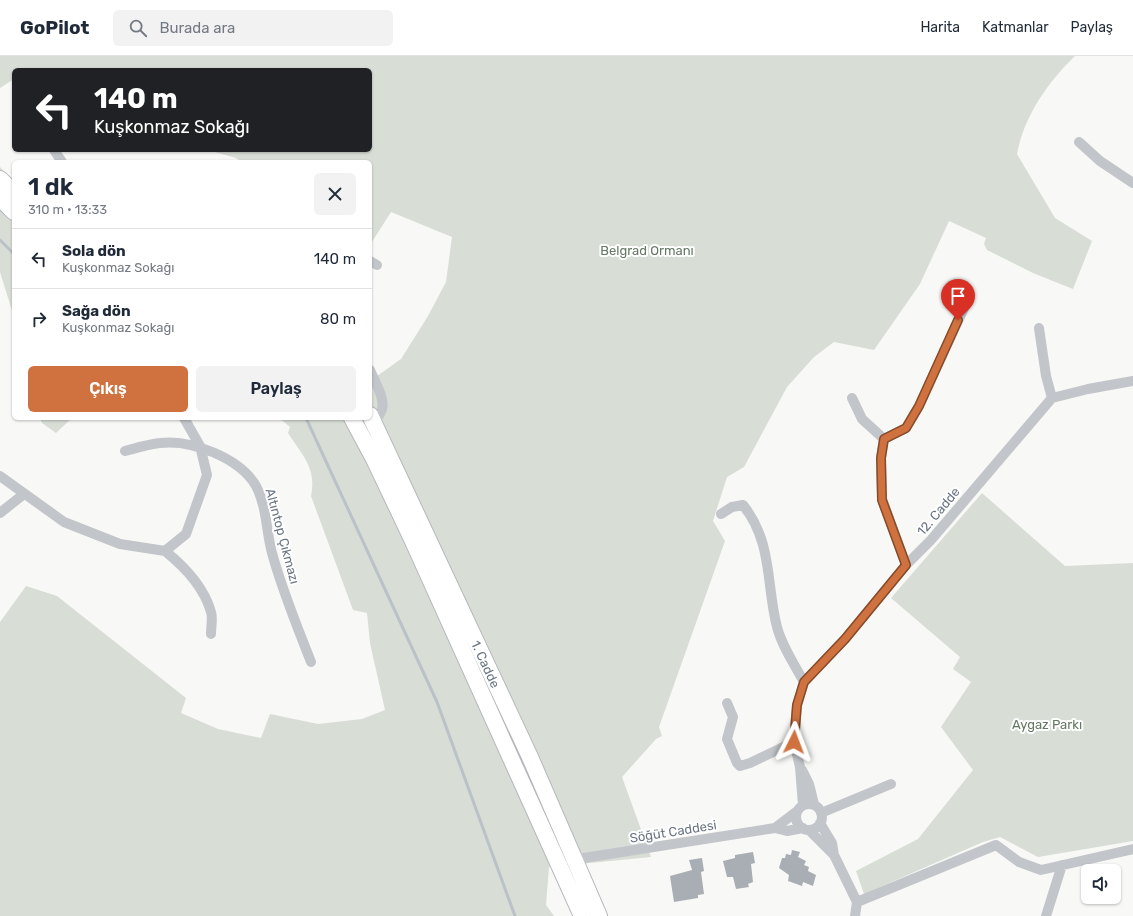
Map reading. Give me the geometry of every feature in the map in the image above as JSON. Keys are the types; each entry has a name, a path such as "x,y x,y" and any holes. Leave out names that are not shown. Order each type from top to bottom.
{"main road":[{"path":"0,179 12,191"},
{"path":"0,198 12,210"},
{"name":"1. Cadde","path":"372,419 530,757 567,861 582,916"},
{"name":"1. Cadde","path":"353,420 416,546 567,861 599,916"}],"street":[{"path":"1079,142 1100,161 1133,183"},
{"path":"884,439 906,428 919,406 965,306"},
{"path":"1039,328 1044,364 1052,398 1088,389 1133,381"},
{"path":"372,375 383,403 382,414 372,419"},
{"path":"852,398 862,419 884,439"},
{"name":"12. Cadde","path":"800,767 794,742 797,705 804,682 845,639 906,565 931,540 1052,398"},
{"path":"165,551 186,534 207,475 200,446 185,420"},
{"path":"360,433 371,420"},
{"path":"884,439 881,458 882,500 906,565"},
{"name":"Altıntop Çıkmazı","path":"125,451 161,442 200,446 240,467 256,485 265,510 272,552 297,627 311,662"},
{"path":"0,476 64,522 120,544 165,551 182,565 202,591 212,613 211,634"},
{"path":"0,512 24,494"},
{"path":"721,514 732,507 743,505 754,518 767,557 777,627 804,682"},
{"path":"726,703 733,717 727,739 737,763 740,766 750,763 794,742"},
{"path":"800,767 809,784 814,804 832,842 834,855 857,902 855,916"},
{"path":"800,767 800,809 797,823 806,829 834,855"},
{"path":"775,828 787,831 815,828 821,818 891,784"},
{"path":"775,828 800,809 814,804"},
{"name":"Söğüt Caddesi","path":"567,861 775,828"},
{"path":"857,902 996,845 1019,862 1041,870 1133,849"},
{"path":"1046,916 1062,865"}],"green space":[{"name":"Belgrad Ormanı","path":"0,56 1075,56 1065,66 1038,100 1025,126 1017,154 1055,218 1092,241 1073,289 1033,273 987,250 984,244 986,238 949,221 920,284 874,350 834,342 814,357 787,387 744,467 727,477 713,521 725,541 659,727 662,736 656,739 622,777 651,857 549,867 546,905 554,916 0,916 0,622 26,586 57,596 186,698 181,713 218,729 261,738 270,714 318,724 362,719 385,710 370,643 367,613 353,610 311,496 312,477 307,462 288,433 290,427 281,420 372,420 372,380 401,359 428,316 446,282 452,237 391,212 372,242 372,160 239,160 215,152 372,152 372,68 12,68 12,80 0,88"},
{"path":"0,167 12,180 12,311 0,272"},
{"path":"41,420 70,420 56,433 42,423"},
{"name":"Aygaz Parkı","path":"982,493 1065,566 1133,563 1133,841 1038,857 1000,837 983,842 864,894 856,871 918,839 973,770 941,727 971,682 953,669 960,657 891,598"}],"building":[{"path":"792,850 800,852 798,857 806,861 804,865 809,867 808,871 816,875 813,886 803,882 802,886 788,881 789,875 779,868 782,858 785,858 786,854 791,855"},
{"path":"753,852 755,863 751,864 753,882 748,884 749,887 736,889 733,877 727,877 723,861 735,858 735,855"},
{"path":"702,858 704,871 701,872 704,894 698,895 698,898 674,902 670,876 692,870 689,860"}],"waterway":[{"path":"0,240 12,252"},
{"path":"307,420 437,702 515,916"}],"route":[{"path":"794,742 797,705 804,682 820,667 845,639 906,565 882,500 881,458 884,439 897,434 906,428 919,406 958,320"}]}
